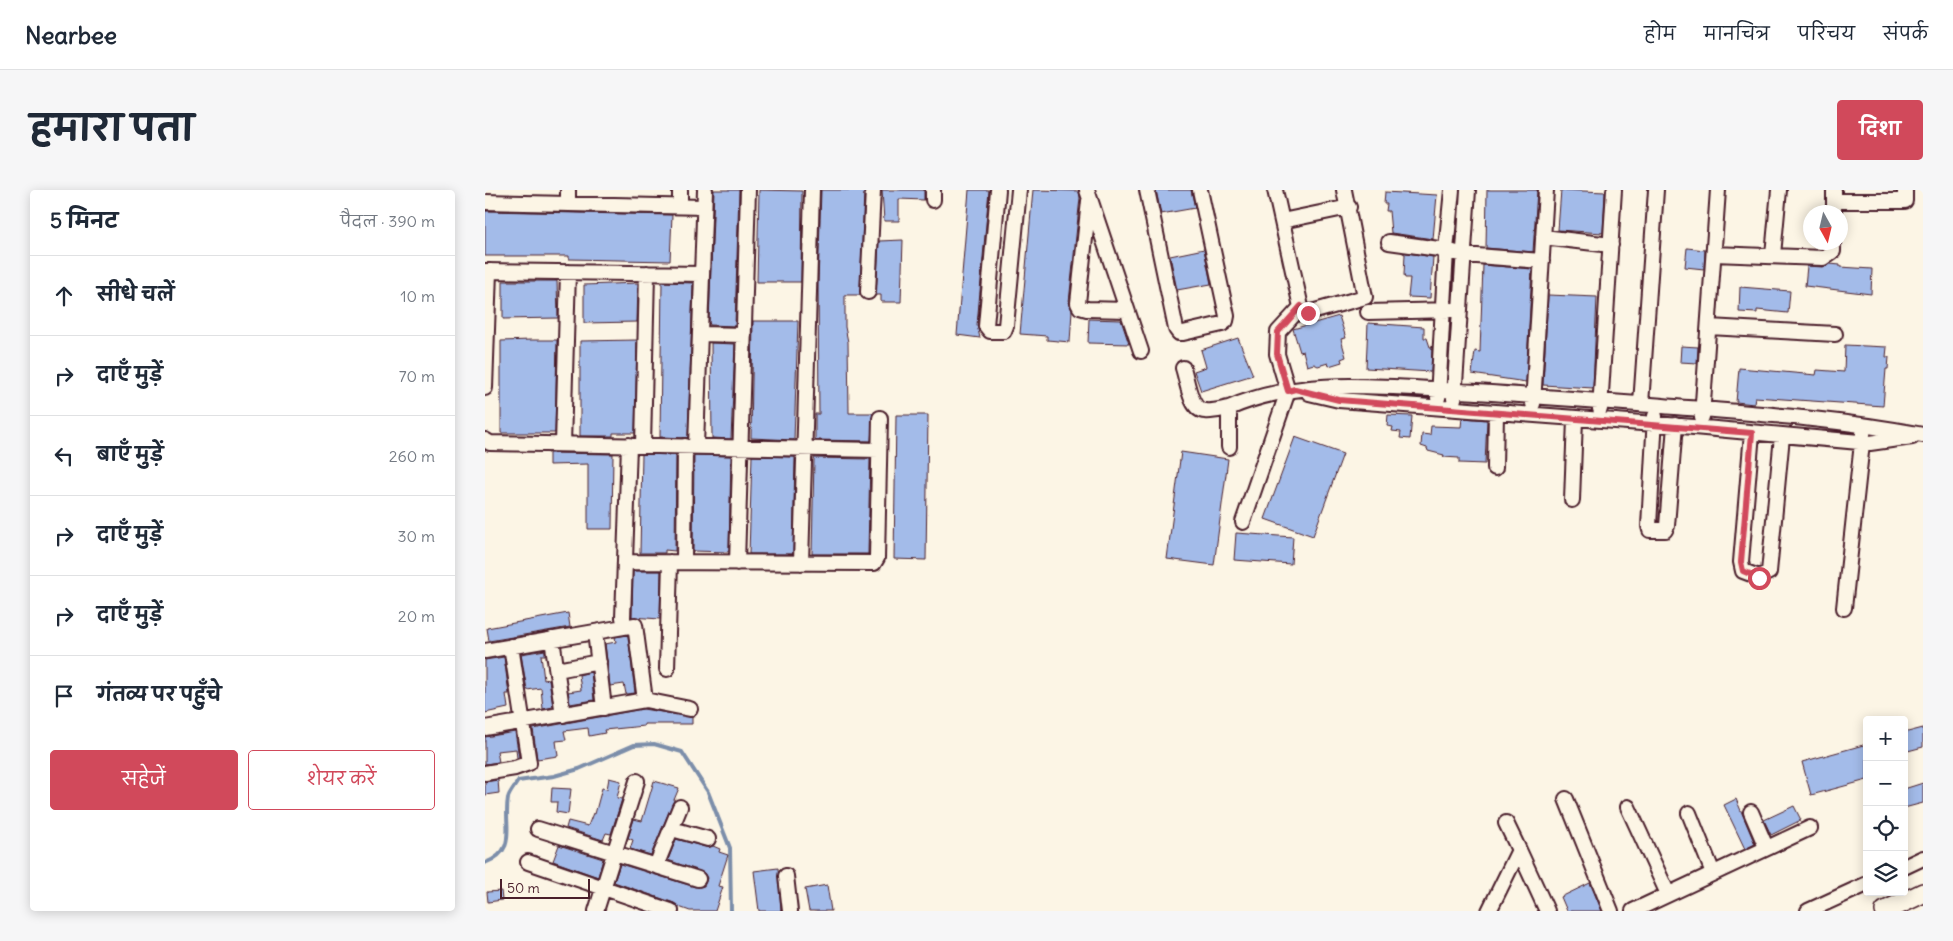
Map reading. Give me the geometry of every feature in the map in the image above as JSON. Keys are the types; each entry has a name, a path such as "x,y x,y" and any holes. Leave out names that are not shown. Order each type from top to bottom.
{"street":[{"path":"680,206 681,190"},
{"path":"684,562 700,334 705,190"},
{"path":"737,563 748,190"},
{"path":"801,563 812,190"},
{"path":"867,292 873,190"},
{"path":"998,190 986,326 989,331 995,332 1004,331 1007,326 1019,190"},
{"path":"1147,190 1176,329 1179,333 1222,324 1227,321 1200,190"},
{"path":"1275,190 1301,306 1308,313 1365,297 1349,207 1344,190"},
{"path":"1532,416 1546,190"},
{"path":"1599,420 1614,190"},
{"path":"1641,404 1656,190"},
{"path":"1702,428 1719,190"},
{"path":"1773,256 1779,190"},
{"path":"1834,201 1905,201 1905,190"},
{"path":"1437,409 1446,250 1452,192 1468,193 1453,410"},
{"path":"1088,193 1141,351"},
{"path":"1088,193 1078,303 1080,307 1087,309 1127,310"},
{"path":"485,202 568,197 704,207"},
{"path":"1282,222 1349,207"},
{"path":"1543,237 1611,245"},
{"path":"1389,242 1464,254 1542,261"},
{"path":"992,249 1014,249"},
{"path":"1714,254 1823,258 1833,250"},
{"path":"485,388 487,271 702,274"},
{"path":"563,444 567,272"},
{"path":"623,618 625,562 636,445 647,273"},
{"path":"1243,522 1291,390 1276,342 1278,332 1301,306"},
{"path":"1368,312 1443,309 1460,312"},
{"path":"1709,327 1835,334"},
{"path":"700,334 744,335"},
{"path":"1183,368 1195,405 1205,412 1229,408 1291,390 1367,385 1655,404 1864,426 1923,436"},
{"path":"1291,390 1339,400 1437,409 1654,424 1869,443 1923,436"},
{"path":"1655,404 1649,526 1651,530 1665,530 1667,526 1675,426"},
{"path":"1229,408 1229,447"},
{"path":"1495,468 1497,413"},
{"path":"625,562 870,563 876,561 879,418"},
{"path":"1572,500 1575,418"},
{"path":"1844,608 1864,426"},
{"path":"1752,433 1741,562 1743,571 1759,578 1769,572 1782,436"},
{"path":"485,440 489,443 879,450"},
{"path":"667,670 670,562"},
{"path":"485,651 635,625 645,700"},
{"path":"595,632 604,708"},
{"path":"552,639 563,714"},
{"path":"485,773 515,768 529,763 511,646"},
{"path":"557,670 599,662"},
{"path":"485,728 645,700 690,709"},
{"path":"595,911 637,781"},
{"path":"1566,799 1611,911"},
{"path":"656,866 680,807"},
{"path":"1628,807 1667,894"},
{"path":"1751,812 1766,848"},
{"path":"1689,813 1713,873"},
{"path":"1506,822 1547,911"},
{"path":"1633,911 1811,828"},
{"path":"538,829 698,879"},
{"path":"672,829 707,839"},
{"path":"1489,911 1519,850"},
{"path":"1908,865 1923,858"},
{"path":"528,862 603,888 643,906 671,911"},
{"path":"786,876 790,911"},
{"path":"1808,911 1863,886"},
{"path":"1885,911 1923,893"}],"building":[{"path":"714,190 739,190 735,326 710,325 709,322"},
{"path":"759,190 802,191 801,282 757,282"},
{"path":"821,190 864,190 860,295 845,295 845,327 848,342 849,413 873,413 871,441 815,440 815,414 819,414 818,284"},
{"path":"882,190 924,190 924,200 899,199 899,221 884,221"},
{"path":"969,190 989,190 977,325 980,338 957,335"},
{"path":"1033,190 1079,191 1080,198 1069,302 1072,311 1070,342 1047,340 1047,336 1020,334"},
{"path":"1156,190 1191,190 1195,208 1161,214"},
{"path":"1487,190 1537,190 1533,252 1486,248"},
{"path":"1561,190 1605,192 1603,233 1558,230"},
{"path":"1385,192 1437,195 1433,239 1391,233 1389,211 1386,211 1387,204 1384,204"},
{"path":"485,211 672,215 670,261 569,259 569,256 485,256"},
{"path":"903,240 901,302 881,302 881,295 876,295 879,241"},
{"path":"1687,248 1705,250 1704,269 1685,267"},
{"path":"1204,249 1211,284 1177,290 1170,256"},
{"path":"1401,252 1433,257 1430,298 1408,297 1410,278 1405,278 1405,254"},
{"path":"1830,264 1840,265 1840,267 1872,269 1871,294 1805,286 1807,266 1823,267"},
{"path":"1483,265 1532,269 1526,382 1472,374 1475,351 1480,352"},
{"path":"503,281 557,281 558,318 503,319"},
{"path":"662,282 693,283 688,438 660,437"},
{"path":"638,283 637,322 584,323 584,285"},
{"path":"1740,287 1790,291 1788,313 1757,310 1757,313 1739,312"},
{"path":"1548,295 1597,297 1593,388 1543,385"},
{"path":"1339,316 1346,338 1341,339 1346,357 1341,359 1342,362 1329,366 1328,363 1318,366 1314,364 1307,366 1303,351 1300,352 1293,329"},
{"path":"1089,319 1121,320 1129,344 1088,343"},
{"path":"753,321 798,321 794,440 751,438"},
{"path":"1368,323 1424,327 1424,338 1427,338 1430,347 1432,347 1431,372 1366,368"},
{"path":"1238,338 1253,375 1201,391 1194,371 1206,367 1201,350"},
{"path":"557,340 555,433 501,433 501,341"},
{"path":"637,340 635,433 613,433 613,436 580,436 580,341"},
{"path":"711,343 735,344 731,439 712,438"},
{"path":"1845,345 1887,347 1886,357 1889,357 1888,369 1886,369 1883,406 1755,397 1754,404 1736,402 1739,368 1816,375 1817,370 1844,372"},
{"path":"1681,346 1698,347 1697,363 1680,362"},
{"path":"896,415 928,415 926,560 894,559"},
{"path":"1388,415 1412,416 1410,439 1400,438 1401,432 1392,431 1393,427 1387,426"},
{"path":"1462,418 1487,420 1485,464 1459,463 1459,458 1443,457 1444,455 1428,451 1427,448 1421,446 1422,434 1430,435 1431,426 1461,427"},
{"path":"1295,437 1343,454 1313,536 1265,519"},
{"path":"1181,452 1228,459 1214,565 1167,559"},
{"path":"549,453 613,454 612,529 588,529 588,464 549,465"},
{"path":"642,454 676,455 675,551 665,550 665,553 640,553"},
{"path":"694,455 731,456 729,552 693,551"},
{"path":"752,456 795,457 793,554 749,554"},
{"path":"814,458 870,459 868,554 812,554"},
{"path":"1236,533 1293,537 1291,564 1234,560"},
{"path":"633,571 661,571 660,619 632,617"},
{"path":"568,613 570,627 489,641 487,628"},
{"path":"628,635 635,693 626,694 624,684 610,686 605,644 616,642 615,637"},
{"path":"545,650 545,655 541,655 544,680 549,679 553,707 543,709 541,688 527,690 521,654"},
{"path":"504,657 509,694 506,694 508,708 485,713 485,660"},
{"path":"591,672 594,700 570,704 568,692 581,690 579,675"},
{"path":"643,709 692,717 692,724 644,724 644,726 604,730 605,733 589,736 588,728 564,731 566,740 556,741 558,756 537,759 533,729"},
{"path":"1923,728 1923,747 1908,751 1908,732"},
{"path":"515,732 519,757 517,758 516,749 497,751 499,762 485,764 485,737"},
{"path":"1863,745 1863,781 1811,795 1802,762"},
{"path":"609,778 621,781 617,798 622,799 611,834 606,833 603,840 566,828 568,821 588,826 593,813 595,814 602,788 607,789"},
{"path":"498,780 499,793 485,795 485,782"},
{"path":"654,781 679,788 651,855 630,849 633,840 628,838 634,819 642,821"},
{"path":"1923,783 1923,803 1908,807 1908,788"},
{"path":"552,788 571,789 568,814 556,812 557,802 551,802"},
{"path":"1736,799 1755,844 1745,849 1724,805"},
{"path":"1794,806 1801,820 1771,835 1764,820"},
{"path":"676,839 706,847 713,846 720,849 719,852 728,855 718,886 723,887 715,911 690,911 674,903 614,882 620,864 695,887 704,886 707,878 704,873 668,860"},
{"path":"559,845 603,859 598,877 553,861"},
{"path":"778,868 781,911 759,911 754,871"},
{"path":"1590,883 1602,911 1567,911 1561,897"},
{"path":"827,885 831,911 809,911 805,889"},
{"path":"501,891 502,900 488,902 487,892"}],"waterway":[{"path":"485,863 496,858 506,844 508,798 518,781 554,776 579,769 634,745 654,744 682,752 708,792 730,848 731,911"}],"route":[{"path":"1308,313 1301,306 1278,332 1276,342 1277,354 1288,391 1295,389 1339,400 1437,409 1694,427 1752,433 1741,562 1743,571 1759,578"}]}
